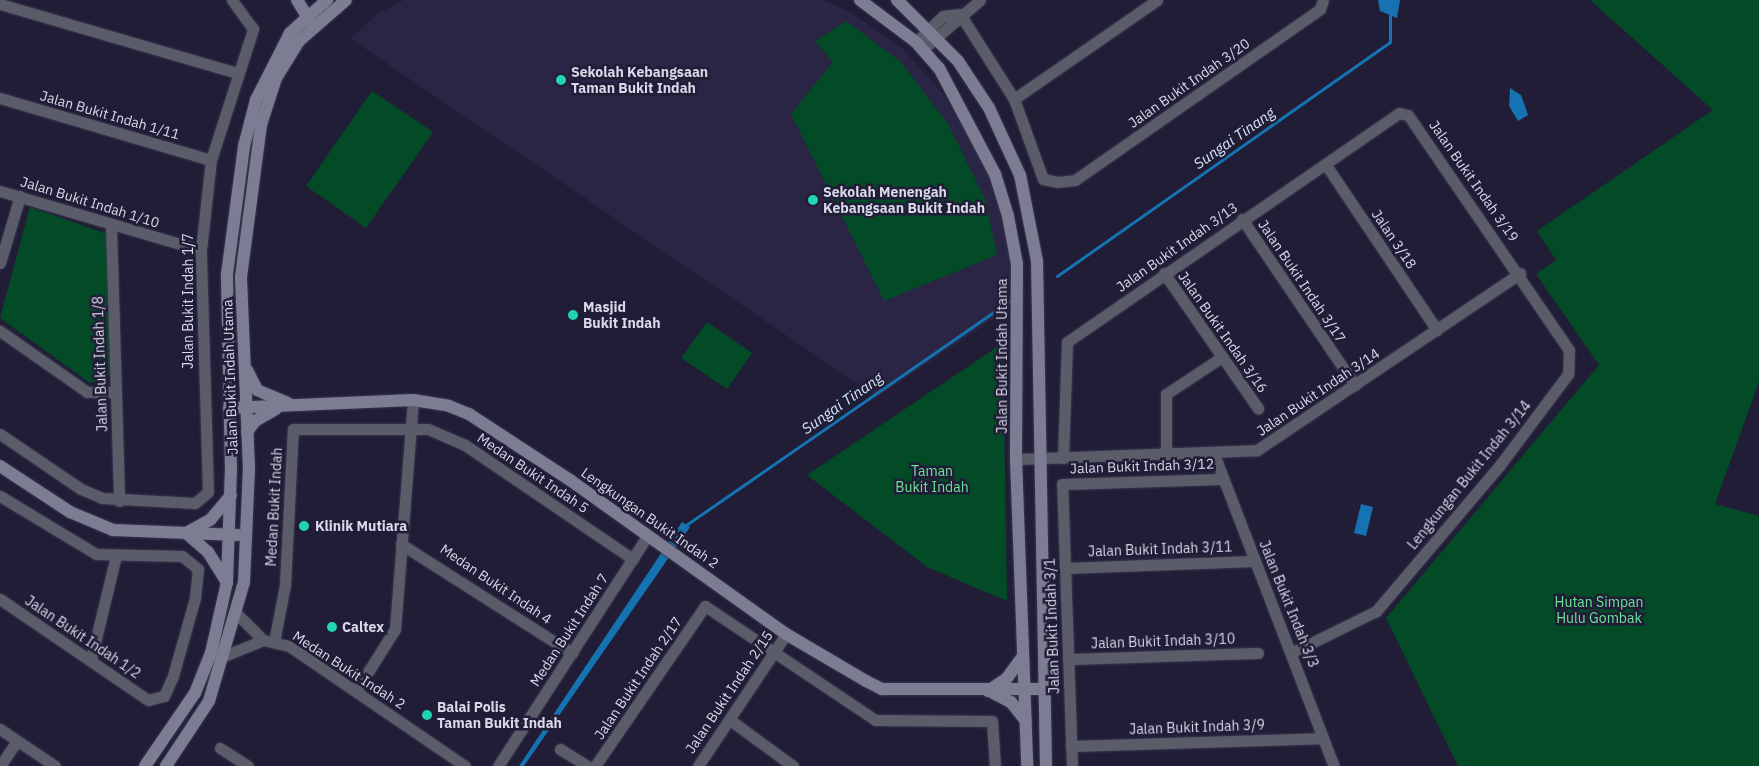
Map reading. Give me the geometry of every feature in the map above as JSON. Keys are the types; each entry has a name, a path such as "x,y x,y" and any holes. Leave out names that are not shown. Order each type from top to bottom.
{"street":[{"name":"Jalan Bukit Indah 1/7","path":"119,501 195,503 208,492 201,250 211,160 237,73 252,39 253,28 232,0"},
{"path":"297,0 310,20"},
{"name":"Jalan Bukit Indah Utama","path":"166,766 209,701 237,614 247,534 247,432 241,277 261,125 276,78 310,20 327,0"},
{"name":"Jalan Bukit Indah Utama","path":"145,766 196,693 211,653 227,582 231,495 227,274 244,146 256,100 290,33 346,0"},
{"name":"Jalan Bukit Indah Utama","path":"860,0 919,45 968,116 995,174 1008,216 1017,264 1016,459 1027,766"},
{"path":"897,0 932,33 989,108 1020,175 1037,261 1037,459 1046,766"},
{"path":"919,45 932,33 943,16 960,14 980,0"},
{"path":"960,14 1014,100 1157,0"},
{"path":"0,4 237,73"},
{"name":"Jalan Bukit Indah 3/20","path":"1014,100 1043,179 1075,180 1322,5"},
{"name":"Jalan Bukit Indah 1/11","path":"0,98 211,160"},
{"name":"Jalan Bukit Indah 3/13","path":"1063,458 1068,342 1164,273 1326,165 1400,113"},
{"name":"Jalan Bukit Indah 3/19","path":"1400,113 1408,115 1520,273"},
{"name":"Jalan 3/18","path":"1326,165 1438,330"},
{"name":"Jalan Bukit Indah 1/10","path":"0,191 111,226 201,250"},
{"path":"0,263 20,196"},
{"name":"Jalan Bukit Indah 3/17","path":"1242,220 1355,384"},
{"name":"Jalan Bukit Indah 1/8","path":"111,226 119,501"},
{"name":"Jalan Bukit Indah 3/16","path":"1164,273 1258,408"},
{"name":"Jalan Bukit Indah 3/14","path":"1016,459 1214,454 1270,445 1355,384 1438,330 1520,273"},
{"name":"Lengkungan Bukit Indah 3/14","path":"1293,652 1376,611 1500,465 1568,374 1569,350 1520,273"},
{"path":"0,331 88,392 116,392"},
{"path":"1166,455 1166,394 1222,358"},
{"path":"245,366 257,390 293,406"},
{"path":"356,691 395,629 413,400"},
{"name":"Lengkungan Bukit Indah 2","path":"229,408 413,400 469,414 648,535 786,634 882,689 986,692 1044,689"},
{"path":"247,432 268,410 293,406"},
{"name":"Medan Bukit Indah","path":"268,641 285,585 293,429 410,429"},
{"name":"Medan Bukit Indah 5","path":"410,429 428,429 465,445 633,559"},
{"path":"0,434 81,490 119,501"},
{"name":"Jalan Bukit Indah 3/3","path":"1214,454 1255,561 1293,652 1334,766"},
{"path":"0,466 70,512 114,530 229,535 247,534"},
{"name":"Jalan Bukit Indah 3/12","path":"1062,484 1223,479"},
{"name":"Jalan Bukit Indah 3/1","path":"1062,484 1072,766"},
{"path":"186,533 212,519 231,495"},
{"path":"0,496 77,547 116,556 90,658"},
{"path":"186,533 208,552 227,582"},
{"name":"Medan Bukit Indah 7","path":"498,766 648,535"},
{"name":"Medan Bukit Indah 4","path":"401,544 572,653"},
{"name":"Jalan Bukit Indah 1/2","path":"0,599 90,658 148,700 164,696 195,598 198,569 182,556 116,556"},
{"name":"Jalan Bukit Indah 3/11","path":"1065,568 1255,561"},
{"name":"Jalan Bukit Indah 2/17","path":"595,766 705,606 773,652"},
{"name":"Medan Bukit Indah 2","path":"237,614 268,641 289,646 465,766"},
{"name":"Jalan Bukit Indah 2/15","path":"698,766 786,634"},
{"path":"224,656 268,641"},
{"path":"773,652 875,720 992,721 995,766"},
{"name":"Jalan Bukit Indah 3/10","path":"1068,659 1258,653"},
{"path":"986,692 1007,678 1023,656"},
{"path":"986,692 1011,702 1026,721"},
{"path":"730,720 793,766"},
{"path":"0,729 55,766"},
{"name":"Jalan Bukit Indah 3/9","path":"1071,746 1323,738"},
{"path":"0,766 17,741"},
{"path":"220,748 248,766"},
{"path":"560,749 587,766"}],"shaded area":[{"name":"Sekolah Menengah Kebangsaan Bukit Indah","path":"404,0 822,0 849,11 903,49 954,106 992,181 1009,246 1014,305 877,397 351,39 377,14"}],"green space":[{"name":"Hutan Simpan Hulu Gombak","path":"1590,0 1759,0 1759,382 1715,504 1759,516 1759,766 1458,766 1386,618 1599,365 1536,274 1556,260 1537,231 1713,110"},
{"path":"846,21 901,62 948,124 985,199 997,255 884,301 791,114 833,62 815,41"},
{"path":"372,91 433,132 366,228 306,186"},
{"path":"30,207 107,234 110,376 90,383 0,318"},
{"path":"707,322 752,353 727,389 681,358"},
{"name":"Taman Bukit Indah","path":"1003,343 1007,601 927,567 807,475"}],"water":[{"path":"1378,0 1400,0 1397,18 1380,11"},
{"path":"1510,88 1521,95 1528,115 1518,121 1509,106"},
{"path":"1361,504 1373,507 1366,536 1354,533"},
{"path":"682,522 690,527 524,766 519,766"}],"waterway":[{"name":"Sungai Tinang","path":"1057,276 1390,42 1390,13"},
{"name":"Sungai Tinang","path":"686,525 1012,299"}],"place":[{"name":"Sekolah Kebangsaan Taman Bukit Indah","path":"561,80"},
{"name":"Sekolah Menengah Kebangsaan Bukit Indah","path":"813,200"},
{"name":"Masjid Bukit Indah","path":"573,315"},
{"name":"Klinik Mutiara","path":"304,526"},
{"name":"Caltex","path":"332,627"},
{"name":"Balai Polis Taman Bukit Indah","path":"427,715"}]}
